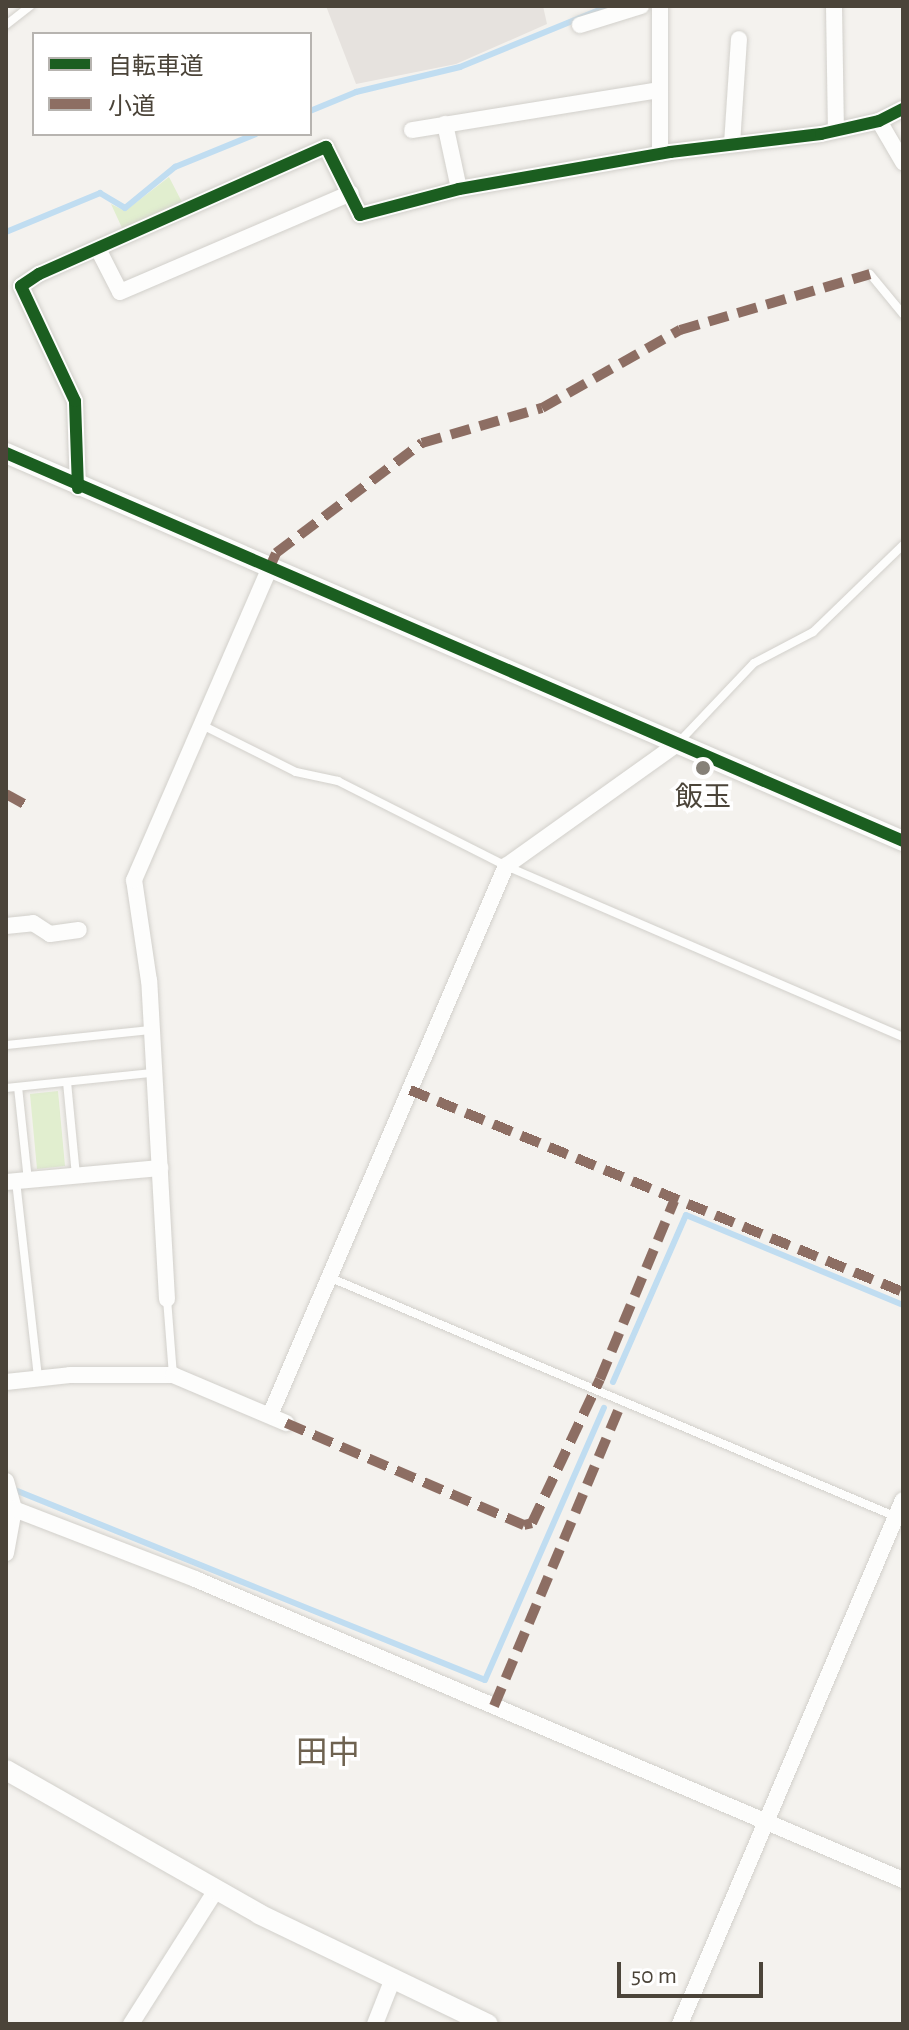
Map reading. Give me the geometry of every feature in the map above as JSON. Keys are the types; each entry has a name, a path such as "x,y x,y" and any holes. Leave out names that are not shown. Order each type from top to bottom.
{"street":[{"path":"580,25 641,6"},
{"path":"660,6 660,154"},
{"path":"834,6 836,130"},
{"path":"732,144 739,39"},
{"path":"412,130 660,90"},
{"path":"78,488 75,401 21,286 98,249 326,147 360,215 459,189 660,154 836,130 879,121 903,109"},
{"path":"879,121 903,162"},
{"path":"445,124 459,189"},
{"path":"98,249 120,292 351,193"},
{"path":"6,453 78,488 903,841"},
{"path":"167,1299 152,1030 134,880 269,569"},
{"path":"6,1382 38,1378 173,1375 278,1419 331,1278 506,866 677,744"},
{"path":"6,926 33,923 50,934 79,930"},
{"path":"17,1181 160,1168"},
{"path":"6,1481 14,1509 6,1553"},
{"path":"680,2024 899,1519 903,1500"},
{"path":"14,1509 195,1579 903,1880"},
{"path":"6,1770 216,1890 392,1981 488,2024"},
{"path":"131,2024 216,1890"},
{"path":"375,2024 392,1981"}],"lane":[{"path":"6,25 30,6"},
{"path":"870,274 903,314"},
{"path":"677,744 754,663 813,632 903,545"},
{"path":"200,724 296,772 338,781 506,866 903,1037"},
{"path":"6,1045 152,1030"},
{"path":"6,1088 152,1073"},
{"path":"67,1082 76,1176"},
{"path":"18,1087 17,1181 38,1378"},
{"path":"331,1278 899,1519"},
{"path":"167,1299 173,1375"}],"shaded area":[{"path":"326,6 543,6 547,24 456,64 356,84"}],"green space":[{"path":"169,177 183,204 123,230 111,204 125,211"},
{"path":"58,1091 65,1166 37,1169 30,1094"}],"waterway":[{"path":"312,110 356,92 460,67 609,6"},
{"path":"6,232 100,193 125,208 175,167 251,136"},
{"path":"613,1382 686,1215 903,1305"},
{"path":"10,1488 485,1680 604,1408"}],"marked path":[{"path":"269,569 276,553 422,443 542,408 680,330 870,274"},
{"path":"6,794 26,805"},
{"path":"410,1090 903,1292"},
{"path":"286,1423 524,1525 532,1523 600,1379 674,1201"},
{"path":"494,1706 622,1402"}],"cycle path":[{"path":"78,488 75,401 21,286 39,274 326,147 360,215 459,189 670,152 821,134 879,121 903,109"},
{"path":"6,453 903,841"}],"place":[{"name":"飯玉","path":"703,768"}],"district":[{"name":"田中","path":"328,1753"}]}
